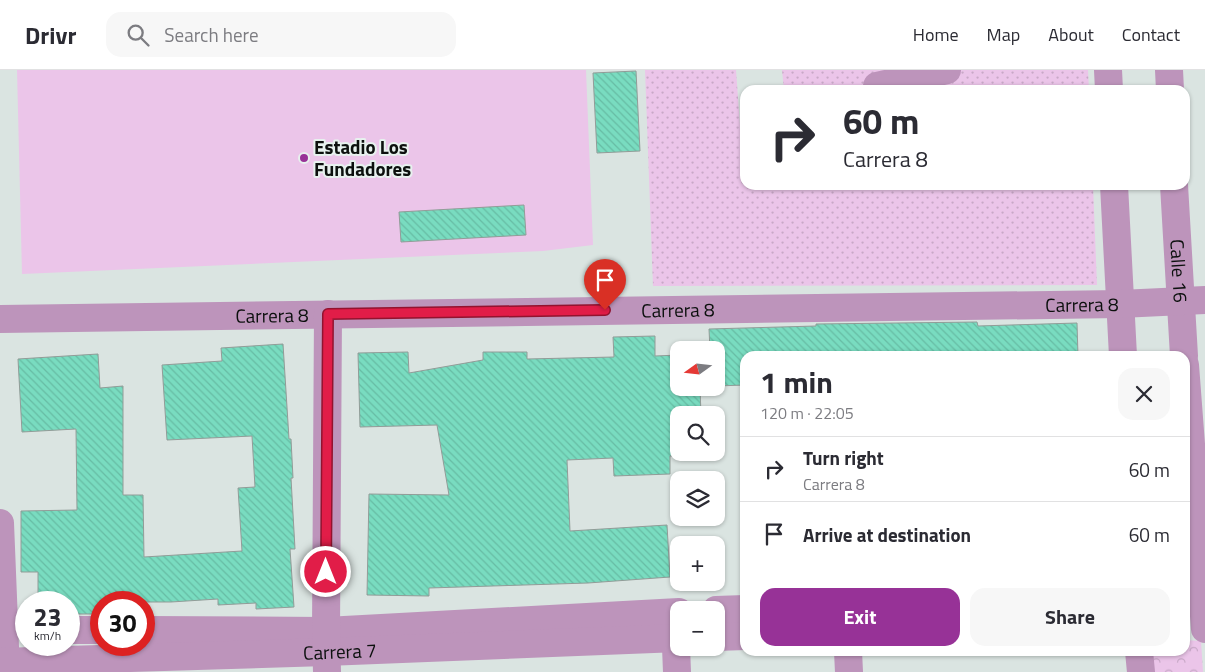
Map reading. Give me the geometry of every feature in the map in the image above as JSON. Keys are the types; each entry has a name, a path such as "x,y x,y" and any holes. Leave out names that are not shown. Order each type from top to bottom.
{"street":[{"path":"881,85 947,70"},
{"path":"1108,70 1109,85"},
{"path":"1169,70 1170,85"},
{"path":"1114,190 1123,351"},
{"name":"Calle 16","path":"1175,190 1192,301 1185,351"},
{"name":"Carrera 8","path":"0,320 1120,304 1192,301"},
{"path":"326,652 328,314"},
{"path":"1190,451 1199,605"},
{"path":"0,523 10,630 4,665"},
{"path":"725,610 740,610"},
{"name":"Carrera 7","path":"4,665 326,652 670,626"},
{"name":"Carrera 7","path":"155,631 326,652"},
{"path":"725,637 740,636"},
{"path":"677,656 677,672"},
{"path":"848,656 849,672"},
{"path":"1139,656 1141,672"}],"green space":[{"name":"Estadio Los Fundadores","path":"17,70 586,70 593,245 543,251 22,274"},
{"path":"645,70 736,70 740,125 740,190 1093,190 1097,285 653,286"},
{"path":"782,70 1088,70 1089,85 784,85"},
{"path":"1190,640 1201,641 1203,672 1146,672 1145,656 1190,656"}],"building":[{"path":"636,71 640,151 597,153 593,73"},
{"path":"524,205 526,235 401,242 399,212"},
{"path":"977,322 978,326 1077,323 1078,351 740,351 740,385 725,386 725,341 710,341 709,329 816,326 816,324"},
{"path":"655,336 655,356 670,355 670,396 700,396 701,406 670,406 670,474 614,476 613,458 567,460 570,531 667,525 670,577 588,583 429,588 429,596 367,595 369,494 449,495 437,425 360,427 358,353 408,352 409,373 483,360 483,352 527,352 527,359 614,357 613,337"},
{"path":"283,344 293,478 291,478 295,549 290,549 294,607 256,609 256,603 218,605 218,599 155,602 155,591 90,591 90,614 80,614 80,591 38,591 38,572 21,572 21,511 77,510 76,429 22,432 18,359 98,354 100,388 123,386 123,495 143,495 144,557 242,551 238,488 255,487 252,436 167,440 162,365 222,361 221,348"}],"place":[{"name":"Estadio Los Fundadores","path":"304,158"}],"route":[{"path":"326,572 328,314 605,310"}]}
